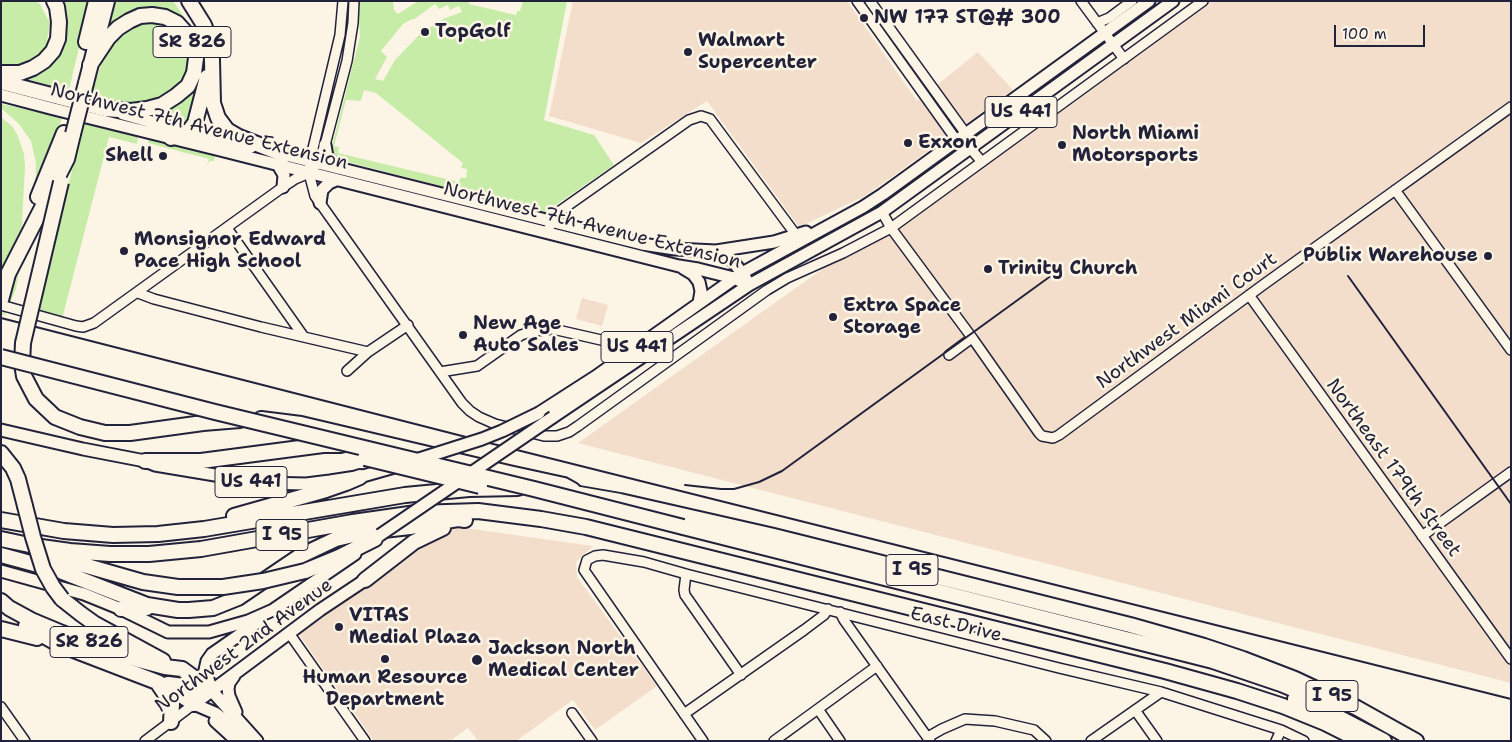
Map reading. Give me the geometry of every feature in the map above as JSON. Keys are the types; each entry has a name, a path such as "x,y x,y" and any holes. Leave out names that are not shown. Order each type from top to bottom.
{"highway":[{"path":"1,73 20,73 33,68 44,61 53,51 58,39 59,22 57,7 54,1"},
{"path":"81,82 96,1"},
{"path":"90,65 108,1"},
{"path":"189,1 204,24 210,40 213,103 218,118 227,130 282,160"},
{"name":"SR 826","path":"1,82 105,109 130,111 147,109 162,105 188,86 194,73 196,58 193,44 186,33 177,23 165,17 152,15 140,16 129,20 108,38 81,82 68,133 67,159 8,274 1,300"},
{"path":"172,138 188,132 195,123 212,60"},
{"path":"1,275 21,228 40,193 68,133"},
{"path":"67,159 23,343 22,364 24,376 36,399 55,417 87,429 106,433 130,433 224,421 263,419 302,424 509,473 564,484 578,493"},
{"path":"1,357 215,412 534,489 682,531 1176,659 1274,690 1332,714 1384,741"},
{"path":"1,364 400,468 682,531 1213,662 1280,684 1334,706 1400,741"},
{"path":"145,461 201,461 324,445 391,445"},
{"path":"1,453 18,479 43,569 62,599 95,624 163,661 182,669"},
{"path":"204,529 222,520 284,503 360,477"},
{"name":"I 95","path":"1,520 59,530 105,534 158,534 204,529 432,491 515,488 578,493 774,536 1120,622 1204,646 1295,679 1357,708 1416,741"},
{"name":"I 95","path":"1,539 95,553 159,553 206,548 400,515 437,512 478,511 586,526 1165,671 1283,706 1325,723 1361,741"},
{"path":"121,610 137,608 190,610 213,608 247,593 304,553 331,541 366,532 410,528 458,519 483,519 510,515"},
{"path":"365,580 414,542 436,530 465,520"},
{"path":"25,544 55,558 138,581 178,587 223,587 263,581 305,571 340,557 378,537"},
{"path":"1,555 60,571 148,605 165,609"},
{"name":"SR 826","path":"1,601 9,608 31,620 62,633 139,660 165,667 182,669 212,691"},
{"name":"SR 826","path":"1,612 58,644 157,682 194,704"},
{"path":"1,629 58,644"},
{"path":"157,682 184,686 200,691 212,691"},
{"path":"157,682 172,704 171,722"}],"main road":[{"name":"US 441","path":"1,430 145,461 155,465 263,483 306,484 360,477 482,439 510,428 539,413 602,372 738,276 883,194 1149,1"},
{"name":"US 441","path":"1,571 64,588 121,610 168,632 209,632 237,625 272,610 368,546 378,537 552,417 749,285 882,212 1173,1"},
{"name":"Northwest 7th Avenue Extension","path":"1,95 172,138 312,166 549,227 679,266 738,276 749,285"},
{"name":"Northwest 7th Avenue Extension","path":"105,109 282,160"},
{"path":"320,203 322,190 338,174 327,157 325,145"},
{"path":"282,160 283,187"},
{"path":"716,251 764,244 831,224"},
{"name":"Northwest 7th Avenue Extension","path":"549,227 675,249 716,251 733,261 738,276"},
{"path":"679,266 692,274 699,282 701,291 698,303"},
{"name":"Northwest 2nd Avenue","path":"194,704 289,633 365,580"},
{"path":"212,691 205,670 209,658 272,610"},
{"path":"235,674 229,683 228,690 239,720"},
{"name":"SR 826","path":"212,691 257,741"},
{"path":"194,704 214,713 252,741"},
{"name":"SR 826","path":"194,704 237,741"}],"street":[{"path":"343,1 340,35 312,166 315,196 462,403 479,417 495,424 544,436 557,436 569,432 786,278 891,228 1203,1"},
{"path":"1,305 43,318 83,327 100,320 312,166 325,145 347,61 353,23 354,1"},
{"path":"857,1 982,162"},
{"path":"870,1 962,138"},
{"path":"1081,1 1124,59"},
{"path":"1097,23 1109,18 1132,1"},
{"name":"Northwest Miami Court","path":"972,338 1039,433 1042,436 1052,438 1059,436 1250,295 1511,107"},
{"path":"549,227 560,211 689,120 701,116 710,119 796,235"},
{"path":"1395,190 1511,350"},
{"path":"882,212 891,228 972,338 949,355"},
{"path":"227,228 304,337"},
{"path":"138,293 154,299 368,352"},
{"name":"Northeast 179th Street","path":"1250,295 1511,659"},
{"path":"346,370 368,352 408,326"},
{"path":"440,372 477,366 521,336 534,331 552,329 610,342"},
{"path":"1422,536 1511,472"},
{"name":"East Drive","path":"684,714 584,570 587,560 603,555 644,562 1059,668 1161,692 1281,730 1304,741"},
{"path":"686,574 684,595 741,675"},
{"path":"703,741 684,714 818,620 828,609"},
{"path":"840,612 929,739 942,729 965,718 995,721 1034,730 1046,741"},
{"path":"289,633 365,741"},
{"path":"774,741 877,666"},
{"path":"1141,687 1137,709 1157,741"},
{"path":"1091,741 1161,692"},
{"name":"Northwest 2nd Avenue","path":"144,741 194,704"},
{"path":"1,707 25,741"},
{"path":"818,709 840,741"},
{"path":"572,713 592,741"},
{"path":"1276,741 1281,730"}],"shaded area":[{"path":"573,1 847,1 917,101 978,52 1013,90 865,196 799,227 707,101 641,143 549,116"},
{"path":"1199,1 1511,1 1511,683 578,443"},
{"path":"582,298 608,305 602,326 576,319"},
{"name":"Jackson North Medical Center","path":"459,527 593,546 576,562 577,577 657,686 595,730 573,700 516,741 478,741 468,728 450,741 374,741 298,633 439,535"}],"green space":[{"path":"1,1 35,1 40,4 50,23 45,52 21,71 1,68"},
{"path":"64,1 90,1 69,90 26,79 50,65 65,35"},
{"path":"112,1 173,1 187,21 166,10 148,7 131,11 116,21 104,33"},
{"path":"358,1 393,1 394,10 398,14 418,1 469,1 469,4 516,15 517,11 520,11 523,1 567,1 544,120 594,135 614,165 544,213 333,158 330,146 332,146 360,37","holes":["435,4 439,9 448,5 450,10 459,6 462,12 443,19 420,34 395,60 383,81 375,79 387,57 381,51 403,24 413,20","364,90 376,93 463,163 461,168 467,169 466,178 460,178 459,182 338,153 339,147 334,146 346,100 361,101"]},
{"path":"144,21 165,23 175,29 183,39 188,57 187,70 180,84 170,93 157,99 123,104 91,94 105,53 124,30"},
{"path":"200,45 205,72 190,125 139,115 167,108 201,65"},
{"path":"1,104 62,117 34,228 36,163 31,141 19,124 1,108"},
{"path":"1,117 12,126 17,134 24,154 25,166 20,262 16,289 5,315 1,314"},
{"path":"84,122 138,137 137,144 109,137 62,319 37,310"},
{"path":"149,139 215,155 214,161 210,161 207,165 209,159 148,143"}],"railway":[{"path":"685,485 734,489 759,482 782,471 1059,270"},
{"path":"1348,276 1511,504"},
{"path":"1,318 509,448 1511,699"}],"place":[{"name":"NW 177 ST@# 300","path":"864,18"},
{"name":"TopGolf","path":"425,32"},
{"name":"Walmart Supercenter","path":"688,52"},
{"name":"Exxon","path":"908,143"},
{"name":"North Miami Motorsports","path":"1062,145"},
{"name":"Shell","path":"163,156"},
{"name":"Monsignor Edward Pace High School","path":"124,251"},
{"name":"Publix Warehouse","path":"1488,256"},
{"name":"Trinity Church","path":"988,269"},
{"name":"Extra Space Storage","path":"833,317"},
{"name":"New Age Auto Sales","path":"463,335"},
{"name":"VITAS Medial Plaza","path":"339,627"},
{"name":"Human Resource Department","path":"385,659"},
{"name":"Jackson North Medical Center","path":"477,660"}]}
